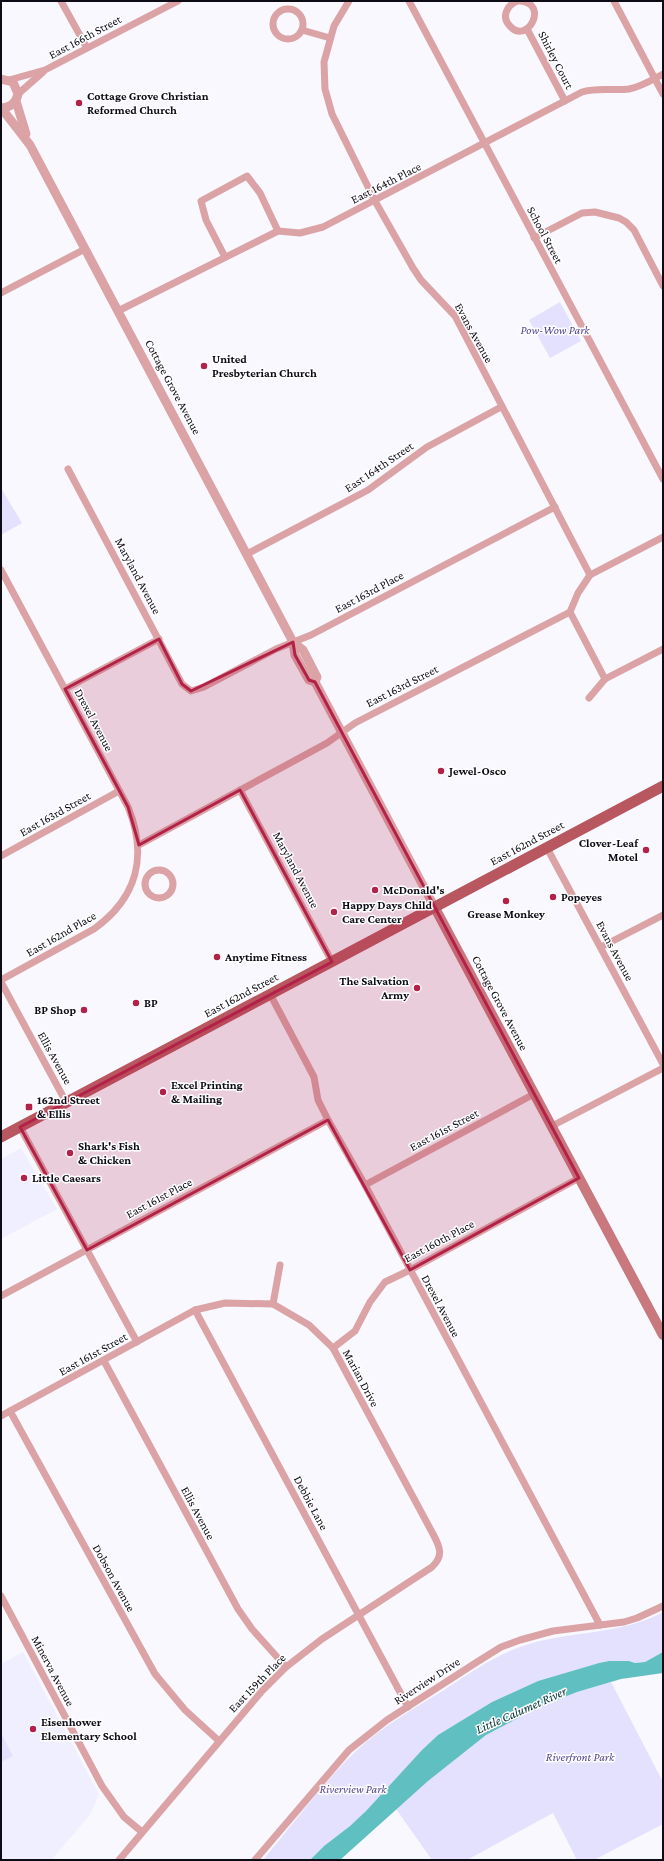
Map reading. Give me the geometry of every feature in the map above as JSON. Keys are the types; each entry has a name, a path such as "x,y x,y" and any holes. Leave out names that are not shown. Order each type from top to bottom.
{"main road":[{"name":"East 162nd Street","path":"1,1137 663,786"},
{"name":"Cottage Grove Avenue","path":"435,908 663,1335"}],"street":[{"path":"61,1 87,48"},
{"name":"East 166th Street","path":"3,79 45,70 165,4 178,1"},
{"name":"Evans Avenue","path":"349,1 334,26 324,62 325,89 330,107 375,201 421,280 455,316 501,407 590,575"},
{"name":"School Street","path":"409,1 663,479"},
{"name":"Shirley Court","path":"519,1 528,3 534,11 534,21 527,29 518,30 510,27 505,18 505,14 510,5 519,1"},
{"path":"614,1 663,94"},
{"path":"287,9 292,10 297,12 302,20 302,30 296,37 286,39 277,35 274,31 273,22 278,13 287,9"},
{"name":"Shirley Court","path":"527,29 565,101"},
{"path":"302,30 330,38"},
{"name":"East 166th Street","path":"17,97 45,70"},
{"name":"East 164th Place","path":"278,231 300,233 324,228 590,89 629,89 663,74"},
{"name":"Cottage Grove Avenue","path":"3,79 15,85 30,145"},
{"path":"2,108 10,107 17,97"},
{"name":"Cottage Grove Avenue","path":"2,108 30,145 293,642 295,655 309,680 315,682 435,908"},
{"path":"118,312 278,231 260,192 247,176 200,201 206,220 225,257"},
{"path":"534,238 582,213 595,212 619,218 626,222 634,230 663,286"},
{"path":"1,293 85,249"},
{"name":"East 164th Street","path":"247,554 368,490 427,447 501,407"},
{"name":"Maryland Avenue","path":"68,469 182,684 191,691"},
{"name":"East 163rd Place","path":"191,691 204,687 293,642 311,635 554,507"},
{"path":"605,679 570,612 578,593 590,575 663,537"},
{"name":"Drexel Avenue","path":"1,570 132,818 138,845 135,877"},
{"name":"East 163rd Street","path":"138,845 326,743 355,723 570,612"},
{"path":"65,689 159,639"},
{"path":"589,698 605,679 663,649"},
{"name":"Maryland Avenue","path":"240,790 332,962"},
{"name":"East 163rd Street","path":"1,856 119,791"},
{"name":"Evans Avenue","path":"547,848 663,1064"},
{"path":"156,870 165,871 174,882 172,891 164,898 155,898 151,896 145,888 146,879 148,875 156,870"},
{"path":"135,877 146,879"},
{"name":"East 162nd Place","path":"1,981 94,929 106,920 124,899 135,877"},
{"path":"601,947 663,915"},
{"name":"Ellis Avenue","path":"1,981 66,1102"},
{"name":"Drexel Avenue","path":"270,994 314,1077 318,1100 328,1120 365,1185 600,1625"},
{"path":"552,1126 663,1068"},
{"name":"East 161st Street","path":"365,1185 534,1094"},
{"name":"East 161st Place","path":"1,1296 328,1120"},
{"path":"20,1127 137,1342"},
{"name":"East 160th Place","path":"333,1348 355,1331 370,1302 384,1282 410,1270 579,1178"},
{"path":"273,1304 280,1266"},
{"name":"Marian Drive","path":"195,1310 225,1303 273,1304 309,1325 333,1348 433,1534 441,1555"},
{"name":"East 161st Street","path":"1,1416 195,1310"},
{"name":"Debbie Lane","path":"195,1310 408,1707"},
{"name":"Ellis Avenue","path":"104,1361 238,1609 252,1629 286,1667"},
{"name":"Dobson Avenue","path":"10,1411 155,1674 185,1710 219,1741"},
{"name":"East 159th Place","path":"119,1860 262,1691 286,1667 322,1639 358,1614 432,1567 441,1555"},
{"name":"Minerva Avenue","path":"1,1596 4,1607 102,1786 124,1816 142,1832"},
{"name":"Riverview Drive","path":"255,1860 349,1750 369,1732 501,1647 534,1636 637,1618 663,1606"}],"highlighted area":[{"path":"159,639 182,684 191,691 293,642 295,655 309,680 315,682 579,1178 410,1270 328,1120 87,1250 20,1127 332,962 240,790 139,845 128,807 65,689"}],"shaded area":[{"path":"21,1148 57,1209 1,1239 1,1159"},
{"name":"Eisenhower Elementary School","path":"23,1652 99,1794 90,1815 51,1860 1,1860 1,1664"}],"green space":[{"name":"Pow-Wow Park","path":"560,302 581,341 550,358 529,320"},
{"path":"1,488 22,523 1,535"},
{"name":"Riverview Park","path":"663,1612 663,1652 645,1662 635,1663 629,1661 609,1661 599,1663 538,1681 492,1702 438,1735 422,1750 366,1811 350,1826 324,1846 310,1860 263,1860 338,1769 366,1742 394,1721 471,1672 520,1647 556,1638 629,1625 646,1620"},
{"name":"Riverfront Park","path":"611,1682 663,1782 663,1824 594,1860 577,1860 553,1813 467,1860 432,1860 396,1809 428,1780 489,1732 529,1711 577,1692"},
{"path":"1,1733 13,1756 1,1762"}],"water":[{"name":"Little Calumet River","path":"663,1652 663,1673 621,1679 577,1692 529,1711 486,1735 428,1781 340,1860 310,1860 324,1846 350,1826 366,1811 422,1750 438,1735 492,1702 538,1681 599,1663 609,1661 629,1661 635,1663 645,1662"}],"place":[{"name":"Cottage Grove Christian Reformed Church","path":"79,103"},
{"name":"United Presbyterian Church","path":"204,366"},
{"name":"Jewel-Osco","path":"441,771"},
{"name":"Clover-Leaf Motel","path":"646,850"},
{"name":"McDonald's","path":"375,890"},
{"name":"Popeyes","path":"553,897"},
{"name":"Grease Monkey","path":"506,901"},
{"name":"Happy Days Child Care Center","path":"334,912"},
{"name":"Anytime Fitness","path":"217,957"},
{"name":"The Salvation Army","path":"417,988"},
{"name":"BP","path":"136,1003"},
{"name":"BP Shop","path":"84,1010"},
{"name":"Excel Printing & Mailing","path":"163,1092"},
{"name":"162nd Street & Ellis","path":"29,1107"},
{"name":"Shark's Fish & Chicken","path":"70,1153"},
{"name":"Little Caesars","path":"24,1178"},
{"name":"Eisenhower Elementary School","path":"33,1729"}]}
